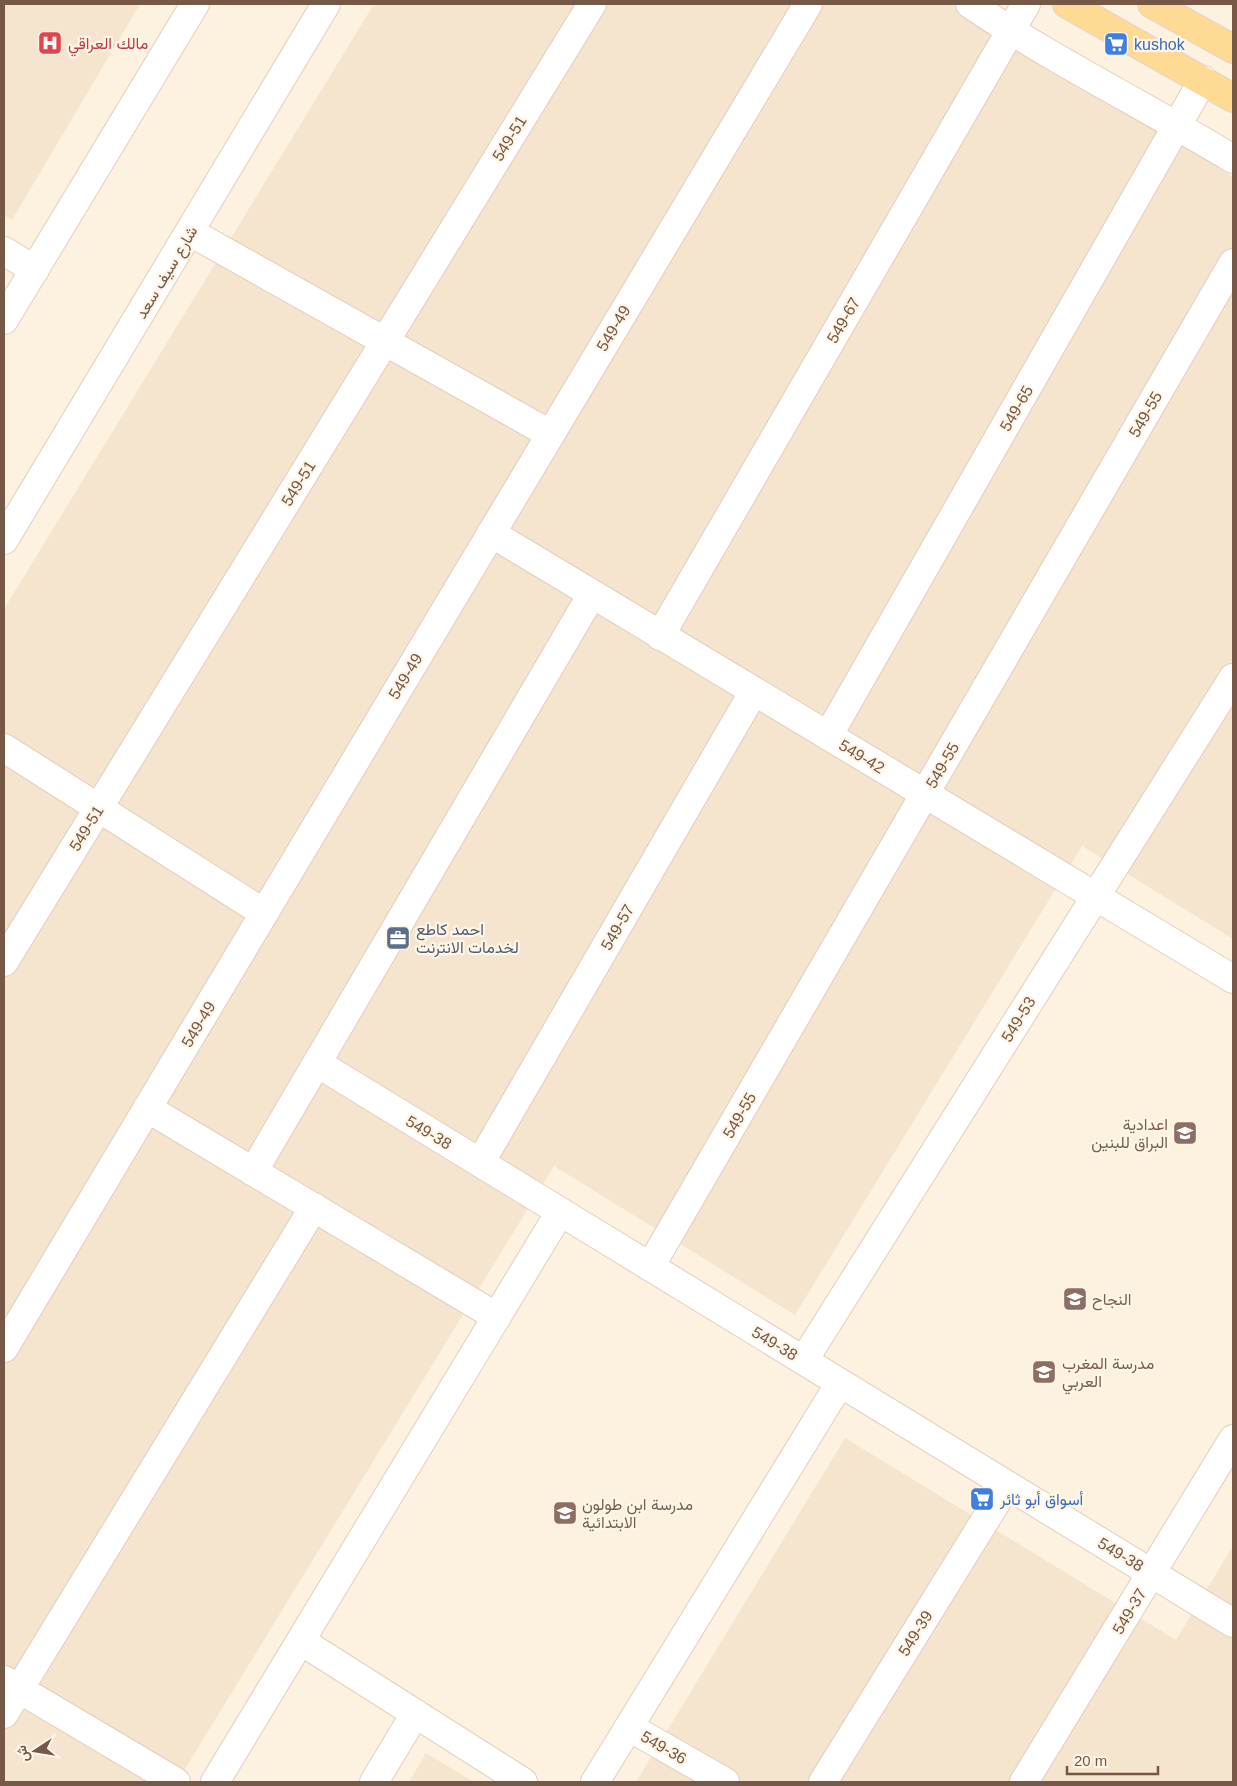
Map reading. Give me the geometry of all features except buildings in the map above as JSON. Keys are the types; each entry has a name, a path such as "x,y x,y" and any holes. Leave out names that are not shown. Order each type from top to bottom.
{"main road":[{"path":"1067,4 1233,98"},
{"path":"1152,4 1233,50"}],"street":[{"path":"4,320 195,4"},
{"name":"شارع سيف سعد","path":"4,540 326,4"},
{"name":"549-51","path":"4,962 592,4"},
{"name":"549-49","path":"4,1348 808,4"},
{"path":"970,4 1010,32 1178,125 1233,159"},
{"name":"549-67","path":"660,636 1026,4"},
{"name":"549-65","path":"828,736 1203,80"},
{"path":"190,232 550,434"},
{"path":"4,251 35,270"},
{"name":"549-55","path":"650,1267 1233,263"},
{"name":"549-42","path":"491,533 1233,979"},
{"path":"253,1172 592,594"},
{"name":"549-53","path":"804,1360 1233,678"},
{"name":"549-57","path":"480,1163 754,691"},
{"path":"4,748 264,913"},
{"name":"549-38","path":"317,1063 1233,1623"},
{"path":"147,1108 497,1317"},
{"path":"4,1714 11,1684 314,1207"},
{"path":"215,1782 560,1212"},
{"path":"595,1782 840,1382"},
{"name":"549-37","path":"1024,1782 1233,1439"},
{"name":"549-39","path":"823,1782 1007,1485"},
{"path":"300,1641 523,1782"},
{"path":"11,1684 176,1782"},
{"path":"374,1782 416,1714"},
{"name":"549-36","path":"629,1727 725,1782"}],"shaded area":[{"path":"4,4 140,4 12,220 4,215"},
{"path":"374,4 953,4 1233,177 1233,939 1082,846 795,1315 554,1166 177,1782 4,1782 4,609"},
{"path":"845,1438 1176,1640 1233,1546 1233,1782 636,1782"},
{"path":"426,1753 474,1782 409,1782"}],"place":[{"name":"مالك العراقي","path":"50,43"},
{"name":"kushok","path":"1116,44"},
{"name":"احمد كاطع لخدمات الانترنت","path":"398,938"},
{"name":"اعدادية البراق للبنين","path":"1185,1133"},
{"name":"النجاح","path":"1075,1299"},
{"name":"مدرسة المغرب العربي","path":"1044,1372"},
{"name":"أسواق أبو ثائر","path":"982,1499"},
{"name":"مدرسة ابن طولون الابتدائية","path":"565,1513"}]}
